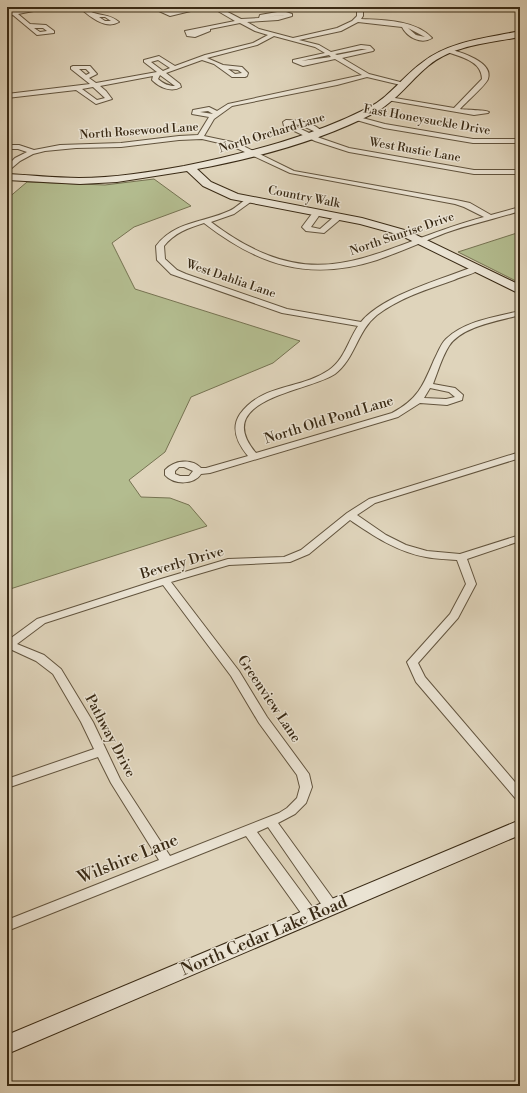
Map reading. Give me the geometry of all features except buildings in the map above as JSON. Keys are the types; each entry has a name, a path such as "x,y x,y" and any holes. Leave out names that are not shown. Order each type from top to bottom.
{"street":[{"path":"7,14 51,7"},
{"path":"82,7 104,24 116,22 107,16 92,14"},
{"path":"186,11 204,7"},
{"path":"214,7 257,30 317,46 368,75 379,79 406,84"},
{"path":"356,7 360,12 357,20"},
{"path":"14,13 36,32 43,35 52,32 44,26 30,26"},
{"path":"204,29 241,21 261,19"},
{"path":"295,40 306,35 341,28 357,20 401,25"},
{"path":"7,96 77,88 159,74 201,58 255,44 274,34"},
{"name":"North Orchard Lane","path":"7,177 100,180 135,178 190,168 253,153 309,136 355,118 389,99 430,60 449,51 472,43 520,34"},
{"path":"364,47 371,49 303,64 295,61 331,53 364,47"},
{"path":"449,51 478,64 486,71 485,79 455,110"},
{"path":"159,74 155,80 167,89 178,87 178,85 159,74 146,61 159,58 175,69"},
{"path":"201,58 222,67 234,76 245,75 240,68 222,67"},
{"path":"77,88 96,102 109,99 95,85 73,68 88,67 94,74 85,77"},
{"path":"200,137 215,115 230,105 337,83 368,75"},
{"path":"389,99 474,113 486,112"},
{"name":"East Honeysuckle Drive","path":"355,118 384,126 473,141 520,141"},
{"name":"West Rustic Lane","path":"320,132 296,121 286,122 287,126 294,130 330,145 349,150 474,172 520,172"},
{"name":"North Rosewood Lane","path":"7,170 20,158 34,152 69,146 122,145 165,138 200,137 226,141 292,171 456,202 468,205 491,218"},
{"path":"7,147 19,147 34,152"},
{"path":"7,154 20,158"},
{"name":"Country Walk","path":"190,168 207,184 216,190 250,200 387,227 421,240 520,290"},
{"path":"205,221 229,214 250,200"},
{"name":"North Sunrise Drive","path":"205,221 221,234 255,253 285,264 320,268 347,266 421,240 520,209"},
{"path":"317,213 306,226 309,229 321,231 338,217"},
{"name":"West Dahlia Lane","path":"205,221 176,231 162,243 159,253 161,260 174,272 285,311 363,325"},
{"path":"254,457 243,444 239,434 240,423 252,406 268,395 313,382 333,372 344,360 363,325 381,308 478,268"},
{"path":"427,385 452,390 459,395 459,398 447,402 420,400 443,350 448,342 456,334 475,326 520,313"},
{"name":"North Old Pond Lane","path":"198,471 207,471 396,415 420,400"},
{"name":"Beverly Drive","path":"8,645 41,621 165,581 228,562 286,560 305,552 350,516 372,501 520,455"},
{"path":"350,516 382,537 402,547 426,554 461,558 520,538"},
{"path":"461,558 471,584 454,616 412,662 420,679 520,796"},
{"name":"Greenview Lane","path":"165,581 235,674 263,720 303,774 306,781 302,800 298,805 291,811 265,822"},
{"name":"Pathway Drive","path":"8,645 40,658 58,672 87,722 115,780 166,861"},
{"path":"7,784 101,751"},
{"path":"265,822 331,907"},
{"name":"Wilshire Lane","path":"7,926 265,822"},
{"name":"North Cedar Lake Road","path":"7,1045 520,827"},
{"path":"248,829 311,916"}],"green space":[{"path":"154,179 191,206 134,227 112,243 135,289 300,341 273,363 191,397 165,452 129,480 141,497 170,498 189,505 207,526 7,590 7,199 27,182 105,185"},
{"path":"520,232 520,283 458,252"}]}
